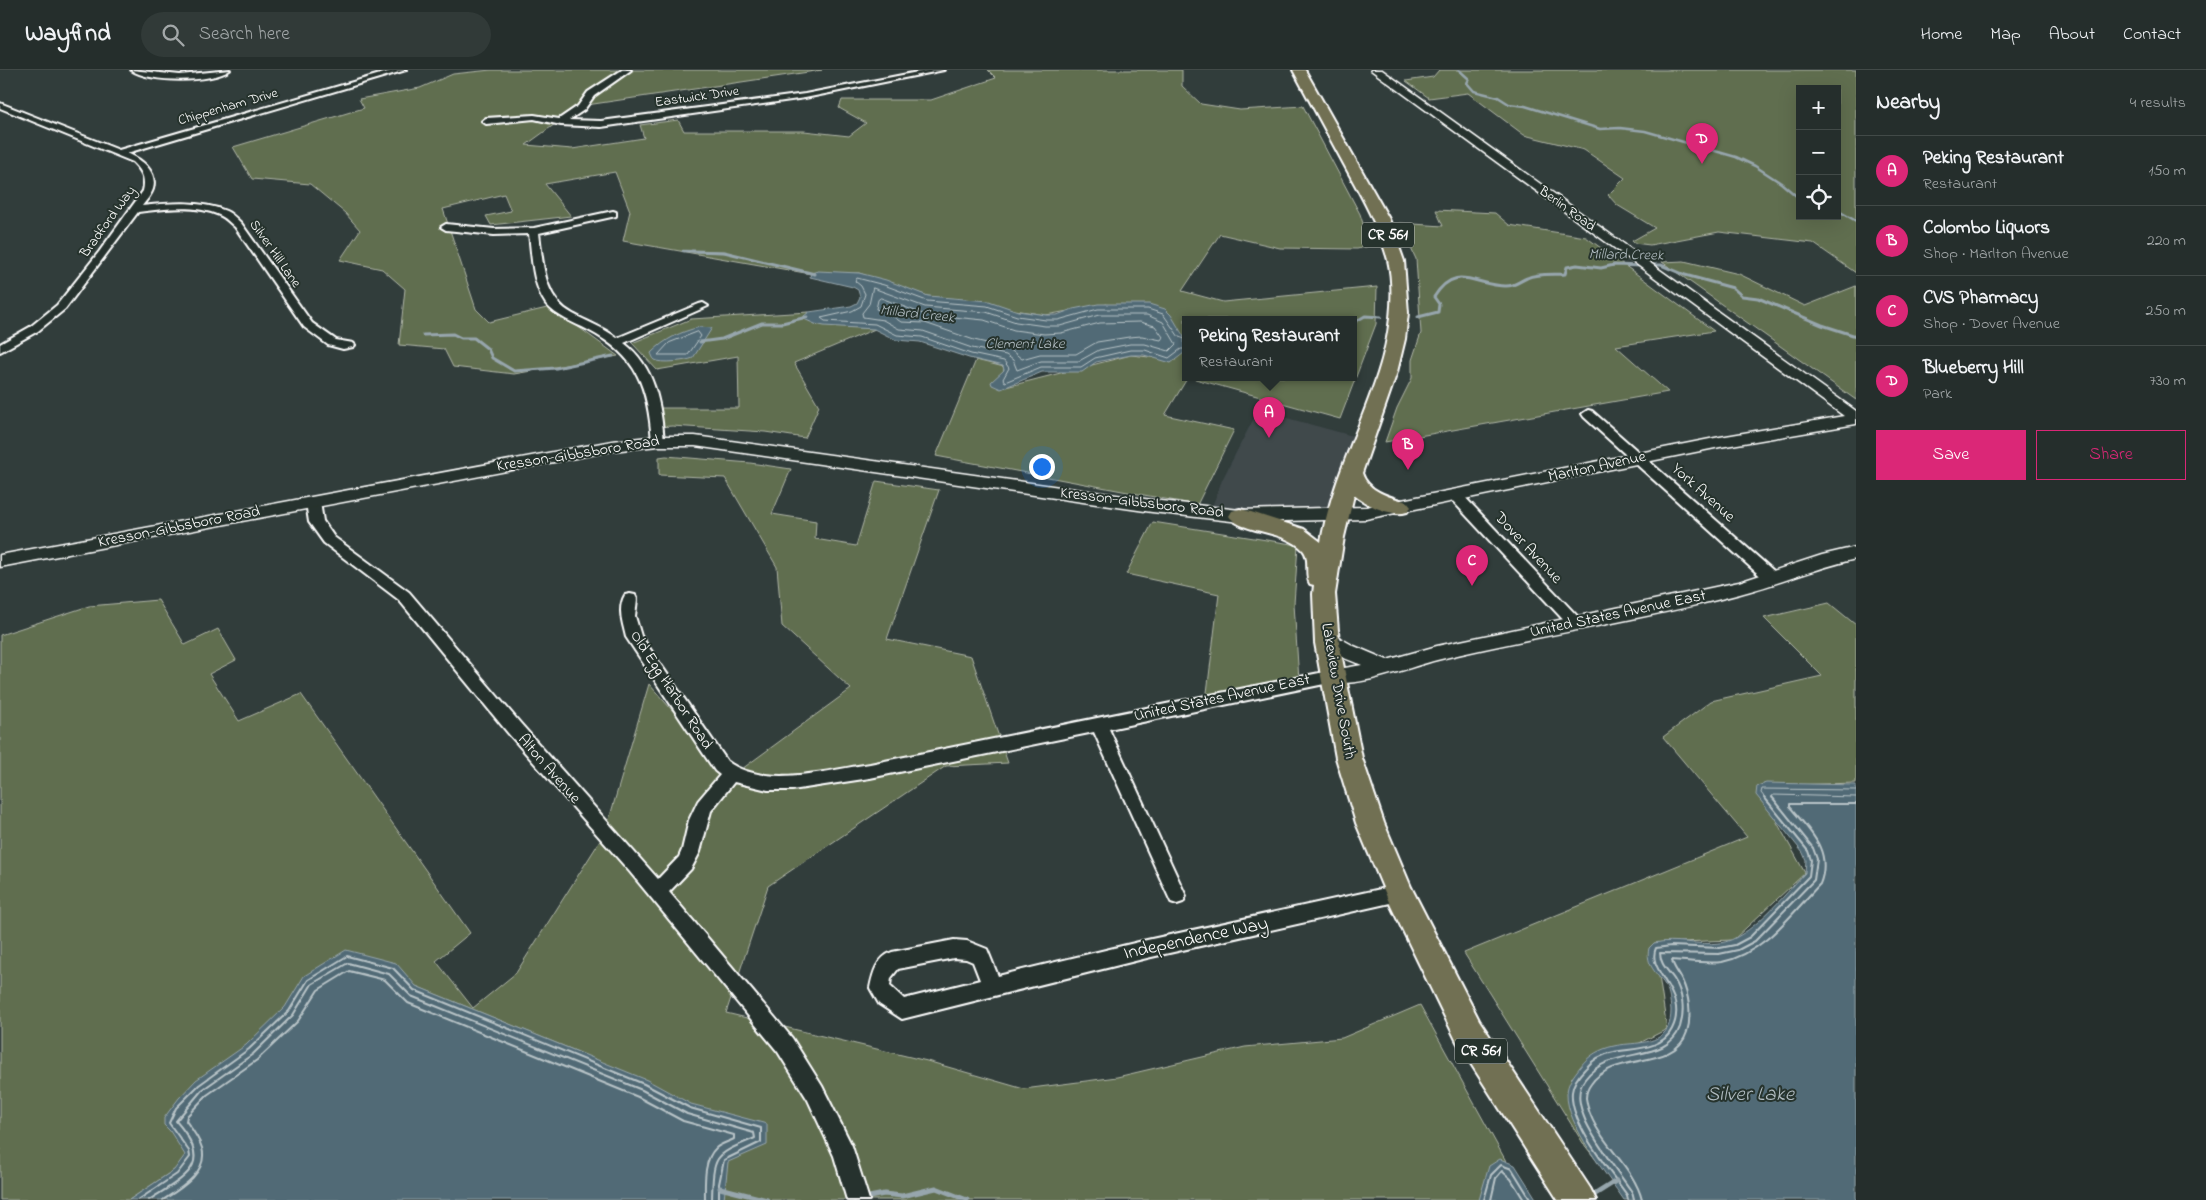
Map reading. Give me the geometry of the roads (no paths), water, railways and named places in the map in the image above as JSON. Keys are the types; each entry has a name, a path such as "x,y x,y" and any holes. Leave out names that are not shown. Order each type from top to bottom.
{"main road":[{"name":"Lakeview Drive South","path":"1299,70 1381,219 1392,247 1398,277 1399,313 1394,348 1388,372 1339,514 1333,537 1324,594 1326,638 1349,758 1370,823 1399,893 1468,1030 1578,1200"},
{"path":"1352,472 1352,477 1359,486 1373,498 1400,507"},
{"path":"1240,516 1245,519 1282,528 1312,546 1318,555 1318,579 1324,594"}],"street":[{"path":"135,70 153,76 170,78 202,75 226,70"},
{"name":"Chippenham Drive","path":"118,153 402,70"},
{"path":"561,122 580,108 591,94 627,70"},
{"name":"Eastwick Drive","path":"486,121 529,117 589,124 610,122 806,96 878,79 940,70"},
{"name":"Berlin Road","path":"1376,70 1856,419"},
{"name":"Bradford Way","path":"0,106 136,160 146,170 149,177 148,191 61,307 34,329 0,349"},
{"name":"Silver Hill Lane","path":"134,210 184,206 223,214 238,225 308,326 321,337 333,343 342,346 349,345"},
{"path":"446,227 494,232 534,230 613,214"},
{"path":"534,230 539,268 550,302 566,315 598,330 617,342 633,357 651,388 658,440"},
{"path":"617,342 703,306"},
{"name":"York Avenue","path":"1588,414 1772,578"},
{"name":"Marlton Avenue","path":"1339,514 1366,513 1400,507 1638,458 1856,419"},
{"name":"Kresson-Gibbsboro Road","path":"0,561 496,466 658,440 695,441 1143,505 1240,516 1339,514"},
{"name":"Dover Avenue","path":"1456,496 1575,623"},
{"name":"Alton Avenue","path":"313,502 316,522 321,531 329,540 404,596 514,728 658,892 785,1044 815,1093 844,1154 858,1200"},
{"name":"United States Avenue East","path":"731,774 768,784 792,783 870,771 1334,676 1371,672 1437,653 1740,588 1828,559 1856,553"},
{"name":"Old Egg Harbor Road","path":"630,599 628,616 634,637 720,766 731,774"},
{"path":"1326,638 1347,651 1384,667"},
{"path":"1099,724 1177,896"},
{"path":"658,892 685,863 691,852 698,820 704,806 731,774"},
{"name":"Independence Way","path":"993,987 980,956 967,950 954,949 892,960 882,975 880,988 886,997 902,1009 993,987 1147,949 1399,893"}],"water":[{"name":"Clement Lake","path":"818,271 859,273 886,280 928,296 989,301 1018,311 1046,315 1057,315 1073,309 1098,304 1149,304 1165,309 1171,315 1182,334 1182,355 1171,363 1144,355 1131,355 1096,362 1082,372 1042,372 1001,389 992,385 991,382 1004,370 1003,366 969,358 920,342 896,340 874,329 824,326 804,319 804,316 809,312 851,306 857,303 860,297 858,290 853,287 810,277 811,273"},
{"path":"700,327 712,328 693,358 668,362 654,359 651,353 667,340"},
{"name":"Silver Lake","path":"1766,783 1856,785 1856,1200 1624,1200 1589,1149 1573,1120 1568,1106 1568,1086 1580,1067 1595,1053 1614,1046 1650,1041 1663,1034 1667,1029 1671,1013 1669,994 1665,985 1652,968 1648,954 1649,948 1654,943 1670,941 1712,944 1731,940 1755,925 1805,873 1806,860 1803,853 1756,795 1757,786"},
{"path":"346,950 396,963 416,986 647,1080 691,1104 767,1124 767,1145 728,1162 724,1200 129,1200 174,1170 185,1155 164,1125 164,1118 179,1098 196,1080 246,1045 285,1007 304,976"},
{"path":"1500,1159 1515,1165 1537,1200 1479,1200 1489,1166"}],"waterway":[{"path":"1459,70 1469,79 1467,83 1474,91 1498,97 1509,104 1525,106 1600,129 1620,128 1645,131 1736,157 1755,166 1796,196"},
{"path":"1841,212 1856,221"},
{"path":"683,251 718,252"},
{"path":"692,251 718,252"},
{"path":"718,252 726,252"},
{"path":"718,252 815,274"},
{"name":"Millard Creek","path":"1418,317 1438,312 1439,304 1434,297 1442,286 1458,278 1509,286 1536,275 1565,274 1567,267 1577,265 1601,268 1614,265 1642,266"},
{"name":"Millard Creek","path":"1649,265 1661,265 1685,275 1733,288 1742,296 1758,298 1822,325 1856,336"},
{"name":"Millard Creek","path":"1357,321 1365,316 1381,317"},
{"name":"Millard Creek","path":"700,342 722,339 762,323 782,323 807,317"},
{"name":"Millard Creek","path":"423,335 453,334 461,338 474,338 488,349 492,358 514,371 556,368 613,356"},
{"path":"1586,1200 1616,1181"},
{"path":"720,1188 767,1200"},
{"path":"854,1200 884,1194 902,1196 936,1188 967,1200"}],"place":[{"name":"Blueberry Hill","path":"1702,164"},
{"name":"Peking Restaurant","path":"1269,438"},
{"name":"Colombo Liquors","path":"1408,470"},
{"name":"CVS Pharmacy","path":"1472,586"}]}
